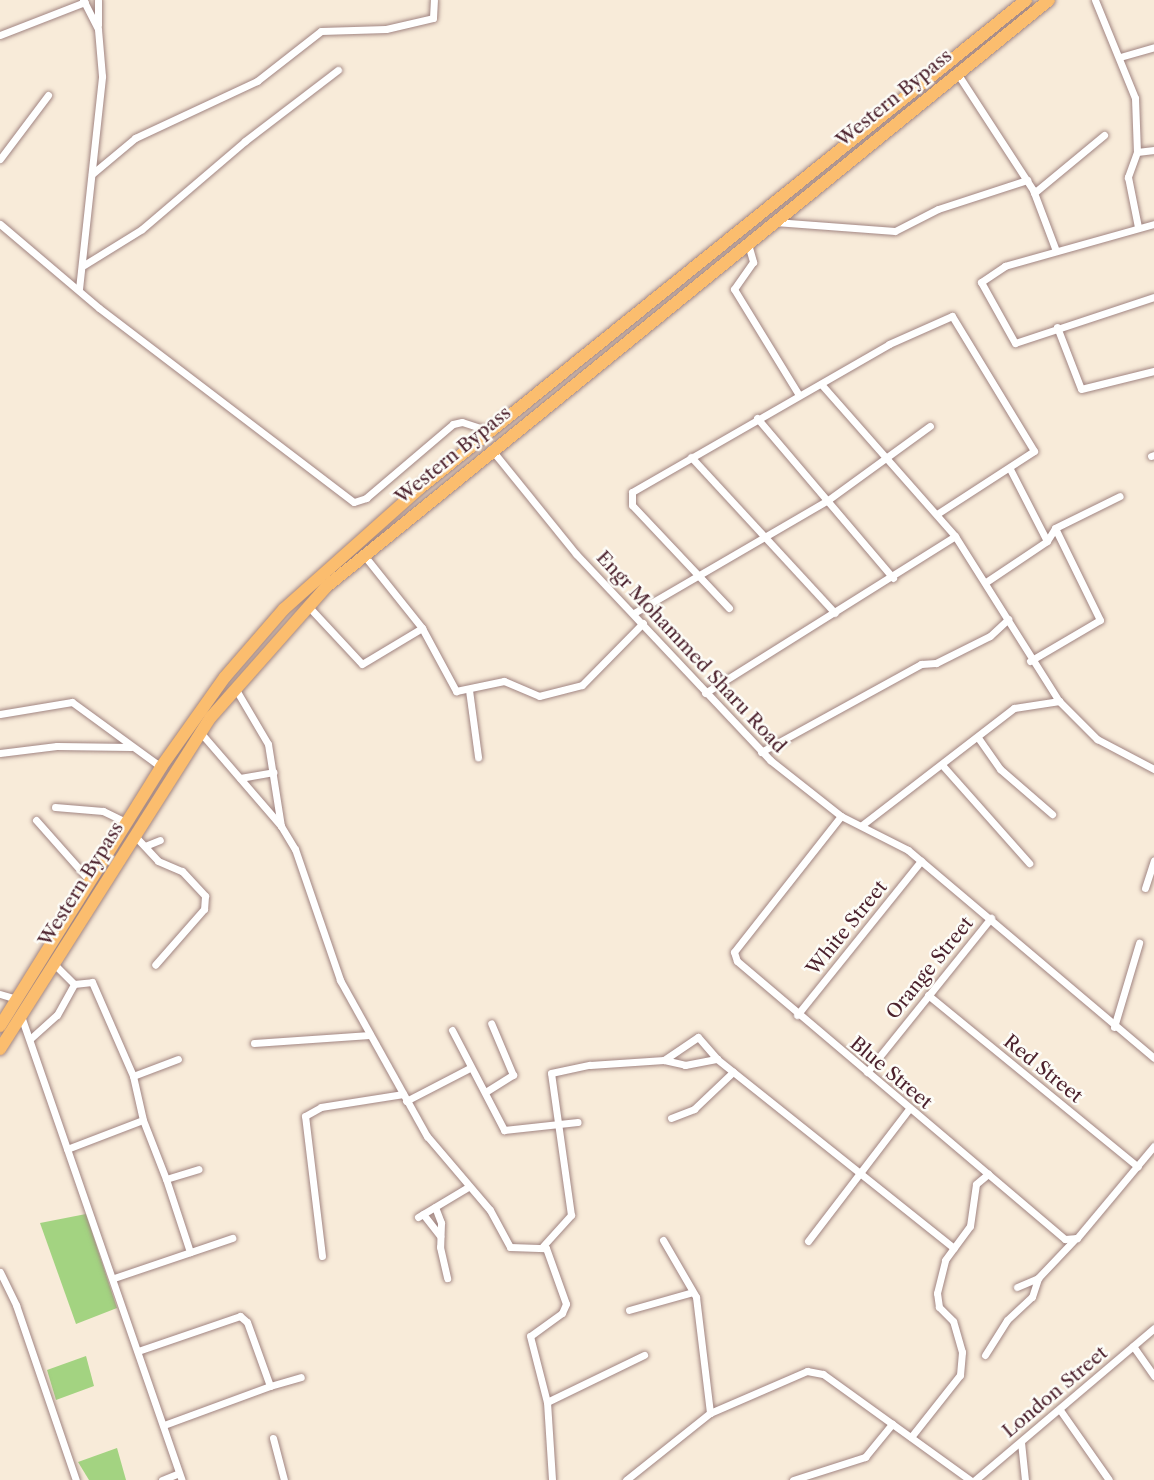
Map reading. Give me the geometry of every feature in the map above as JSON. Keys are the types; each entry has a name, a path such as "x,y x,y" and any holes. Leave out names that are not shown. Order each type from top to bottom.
{"main road":[{"name":"Western Bypass","path":"0,1049 54,964 85,900 89,880 161,767 217,688 284,610 349,547 1027,0"},
{"name":"Western Bypass","path":"0,1026 16,999 133,835 200,732 234,687 307,606 363,553 1049,0"}],"street":[{"path":"79,289 84,265 102,76 98,0"},
{"path":"92,174 135,138 173,124 257,81 321,31 386,29 433,18 434,0"},
{"path":"1095,0 1135,98 1137,152 1128,177 1138,227"},
{"path":"0,35 84,1 98,29"},
{"path":"1120,57 1154,47"},
{"path":"84,265 142,229 245,141 338,70"},
{"path":"957,73 1034,192 1056,251"},
{"path":"0,159 48,95"},
{"path":"1034,192 1104,135"},
{"path":"1137,152 1154,150"},
{"path":"772,222 895,231 938,209 1027,180"},
{"path":"0,224 79,289 354,502 366,498 453,425 462,422 491,431"},
{"path":"1154,224 1006,266 981,282 1015,343 1154,297"},
{"path":"747,242 754,262 734,289 799,395"},
{"path":"729,608 629,501 632,492 889,344 956,317 1034,447 1034,453 937,514"},
{"path":"1057,327 1080,389 1154,371"},
{"path":"821,384 955,536 986,582 1030,661 1059,701 1097,739 1154,769"},
{"path":"757,418 893,578"},
{"path":"634,613 698,573 828,500 930,426"},
{"name":"Engr Mohammed Sharu Road","path":"491,449 576,554 761,752 841,816 895,841 921,861 991,918 1114,1027 1154,1058"},
{"path":"691,457 835,612"},
{"path":"1010,469 1047,541"},
{"path":"986,582 1047,541 1055,528 1120,496"},
{"path":"1030,661 1100,620 1055,528"},
{"path":"705,693 893,578 955,536"},
{"path":"363,553 422,628 450,685 456,691 504,681 539,696 582,685 643,623"},
{"path":"307,606 362,664 422,628"},
{"path":"761,752 921,664 936,663 990,636 1008,619"},
{"path":"234,687 268,744 281,826"},
{"path":"469,690 478,757"},
{"path":"862,825 943,766 1014,708 1059,701"},
{"path":"0,714 72,702 161,767"},
{"path":"200,732 281,826 296,852 340,980 370,1035 405,1098 468,1187 490,1210 513,1250 543,1246 571,1215 550,1078 554,1072 664,1060 685,1065 717,1059"},
{"path":"979,738 1000,769 1052,814"},
{"path":"0,754 57,746 132,747"},
{"path":"943,766 1029,863"},
{"path":"240,778 273,772"},
{"path":"55,807 103,811 126,822"},
{"name":"Blue Street","path":"841,816 734,952 737,961 797,1015 1065,1239 1077,1238"},
{"path":"36,820 89,880"},
{"path":"133,835 158,861 182,871 205,896 204,909 155,965"},
{"path":"145,846 160,840"},
{"path":"1145,888 1154,860"},
{"name":"White Street","path":"797,1015 921,861"},
{"name":"Orange Street","path":"867,1072 991,918"},
{"path":"1114,1027 1139,943"},
{"path":"54,964 74,984"},
{"path":"30,1039 57,1015 74,984 84,981 94,985 133,1076 143,1120 166,1178 190,1252"},
{"path":"0,994 16,999"},
{"name":"Red Street","path":"928,995 1138,1167"},
{"path":"21,1016 181,1477 162,1480"},
{"path":"486,1091 513,1074 491,1023"},
{"path":"452,1030 506,1132 578,1122"},
{"path":"254,1043 370,1035"},
{"path":"664,1060 698,1037 717,1059 954,1248"},
{"path":"133,1076 178,1059"},
{"path":"322,1256 305,1116 321,1107 405,1098 470,1068"},
{"path":"671,1118 694,1109 733,1072"},
{"path":"808,1241 909,1109"},
{"path":"67,1149 143,1120"},
{"path":"1017,1287 1038,1278 1077,1238 1154,1146"},
{"path":"166,1178 198,1169"},
{"path":"911,1437 962,1370 953,1321 937,1302 943,1266 970,1226 976,1184 988,1174"},
{"path":"440,1236 420,1216 468,1187"},
{"path":"435,1207 447,1278"},
{"path":"114,1278 232,1238"},
{"path":"663,1240 693,1292 710,1413"},
{"path":"543,1246 566,1304 562,1312 530,1336 547,1402 552,1480"},
{"path":"0,1272 16,1305 76,1480"},
{"path":"985,1355 1007,1320 1032,1297 1038,1278"},
{"path":"629,1310 693,1292"},
{"path":"138,1352 240,1316 247,1322 270,1387"},
{"name":"London Street","path":"973,1480 1060,1410 1154,1328"},
{"path":"1133,1346 1154,1376"},
{"path":"547,1402 645,1355"},
{"path":"626,1480 710,1413 799,1373 815,1372 973,1480"},
{"path":"164,1425 301,1377"},
{"path":"1060,1410 1109,1480"},
{"path":"793,1480 804,1479 865,1457 892,1424"},
{"path":"273,1438 284,1480"},
{"path":"1021,1442 1025,1480"}],"green space":[{"path":"86,1214 117,1308 76,1324 40,1223"},
{"path":"86,1356 94,1386 56,1400 47,1370"},
{"path":"117,1448 126,1480 89,1480 78,1462"}]}
